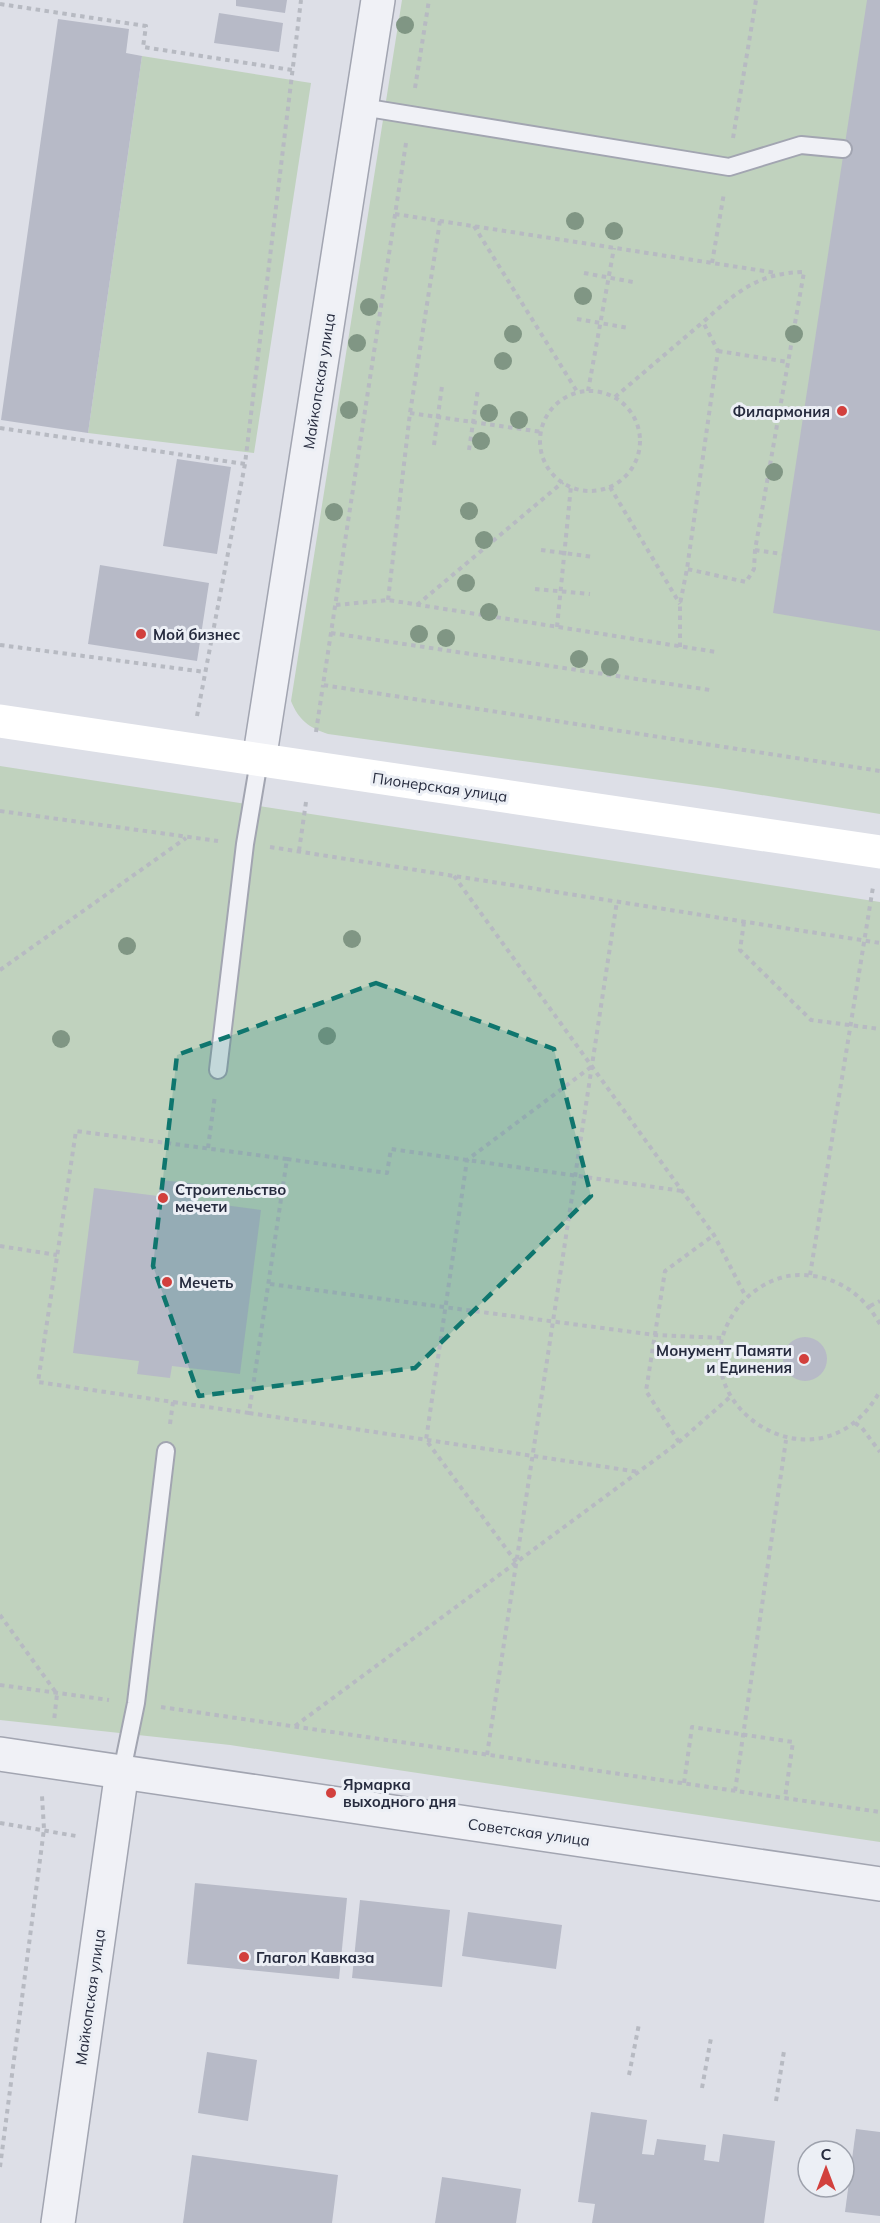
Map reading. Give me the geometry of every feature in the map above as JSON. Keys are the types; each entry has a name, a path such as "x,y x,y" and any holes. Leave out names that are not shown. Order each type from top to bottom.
{"main road":[{"name":"Пионерская улица","path":"0,721 259,762 880,851"}],"street":[{"name":"Майкопская улица","path":"259,762 378,0"},
{"name":"Советская улица","path":"0,1754 880,1884"},
{"name":"Майкопская улица","path":"58,2223 122,1771"}],"lane":[{"path":"362,107 729,167 801,145 843,149"},
{"path":"218,1070 245,844 259,762"},
{"path":"122,1771 136,1703 165,1451"}],"path":[{"path":"196,717 245,464 301,0"},
{"path":"429,0 323,685 880,771"},
{"path":"740,98 756,0"},
{"path":"0,4 146,26 143,47 292,70"},
{"path":"395,214 777,273 804,272 755,550 754,569 746,582 687,569"},
{"path":"388,600 410,413 440,221"},
{"path":"474,226 578,393"},
{"path":"712,263 718,227"},
{"path":"588,391 614,249"},
{"path":"584,273 633,282"},
{"path":"615,397 739,291 777,273"},
{"path":"577,319 629,328"},
{"path":"680,647 680,604 718,351 704,322"},
{"path":"718,351 788,362"},
{"path":"434,444 442,386"},
{"path":"469,450 478,389"},
{"path":"588,391 601,392 615,397 628,407 637,421 640,436 639,452 633,466 623,479 610,487 594,490 563,482 550,471 542,456 544,422 553,407 567,396 588,391"},
{"path":"410,413 542,432"},
{"path":"0,428 245,464"},
{"path":"416,606 563,482"},
{"path":"557,627 572,486"},
{"path":"610,487 680,604"},
{"path":"541,550 594,557"},
{"path":"755,550 782,554"},
{"path":"535,589 591,594"},
{"path":"336,605 388,600 716,652"},
{"path":"331,633 710,690"},
{"path":"0,645 205,672"},
{"path":"0,811 245,844 880,943"},
{"path":"0,970 187,837"},
{"path":"810,1275 880,851"},
{"path":"454,876 714,1235 747,1297"},
{"path":"487,1755 617,901"},
{"path":"744,922 740,950 811,1020 880,1029"},
{"path":"516,1562 426,1440 467,1160 591,1067"},
{"path":"208,1148 218,1070"},
{"path":"639,1472 38,1382 57,1255 76,1131 387,1173 391,1149 682,1191"},
{"path":"249,1413 287,1159"},
{"path":"679,1442 646,1391 665,1271 714,1235"},
{"path":"0,1246 57,1255"},
{"path":"880,1324 870,1306 851,1289 828,1278 787,1275 763,1285 747,1297 728,1323 723,1338 723,1378 730,1397 744,1415 762,1430 786,1440 809,1441 833,1435 855,1423 871,1407 880,1391"},
{"path":"270,1284 655,1335 723,1338"},
{"path":"870,1306 880,1301"},
{"path":"294,1726 679,1442 730,1397"},
{"path":"165,1451 173,1402"},
{"path":"855,1423 862,1428 880,1452"},
{"path":"735,1791 786,1440"},
{"path":"0,1615 57,1694 54,1721"},
{"path":"0,1685 880,1812"},
{"path":"684,1783 692,1727 743,1734 793,1742 785,1798"},
{"path":"0,2167 44,1829 42,1796"},
{"path":"0,1823 80,1837"},
{"path":"629,2075 639,2024"},
{"path":"702,2088 711,2037"},
{"path":"776,2101 784,2051"}],"highlighted area":[{"path":"376,983 554,1049 591,1196 415,1368 199,1396 153,1266 177,1055"}],"green space":[{"path":"402,0 880,0 880,814 718,788 328,734 310,726 297,713 291,701"},
{"path":"142,56 311,83 254,453 88,433"},
{"path":"0,766 880,902 880,1842 230,1745 0,1720"}],"building":[{"path":"236,0 287,0 285,13 236,6"},
{"name":"Филармония","path":"867,0 880,0 880,631 773,613"},
{"path":"219,13 283,23 279,52 214,43"},
{"path":"58,19 129,29 126,53 142,56 88,433 1,420"},
{"path":"177,459 231,467 217,554 163,546"},
{"path":"100,565 209,583 197,661 88,644"},
{"name":"Мечеть","path":"161,1180 197,1184 194,1201 261,1210 240,1374 172,1366 170,1378 137,1374 139,1361 73,1353 94,1188 158,1196"},
{"path":"805,1337 820,1344 827,1359 820,1374 805,1381 790,1374 783,1359 790,1344"},
{"path":"195,1883 347,1898 339,1979 187,1964"},
{"path":"360,1900 450,1910 442,1987 352,1978"},
{"path":"468,1912 562,1925 556,1969 462,1956"},
{"path":"207,2052 257,2060 248,2121 198,2113"},
{"path":"591,2112 647,2120 642,2154 654,2155 657,2139 706,2145 704,2160 719,2162 723,2134 775,2141 764,2223 592,2223 595,2204 578,2202"},
{"path":"856,2129 880,2132 880,2216 845,2212 847,2199 856,2199"},
{"path":"192,2155 338,2175 332,2223 183,2223"},
{"path":"442,2177 521,2189 516,2223 435,2223"}],"place":[{"name":"Филармония","path":"842,411"},
{"name":"Мой бизнес","path":"141,634"},
{"name":"Строительство мечети","path":"163,1198"},
{"name":"Мечеть","path":"167,1282"},
{"name":"Монумент Памяти и Единения","path":"804,1359"},
{"name":"Ярмарка выходного дня","path":"331,1793"},
{"name":"Глагол Кавказа","path":"244,1957"}]}
